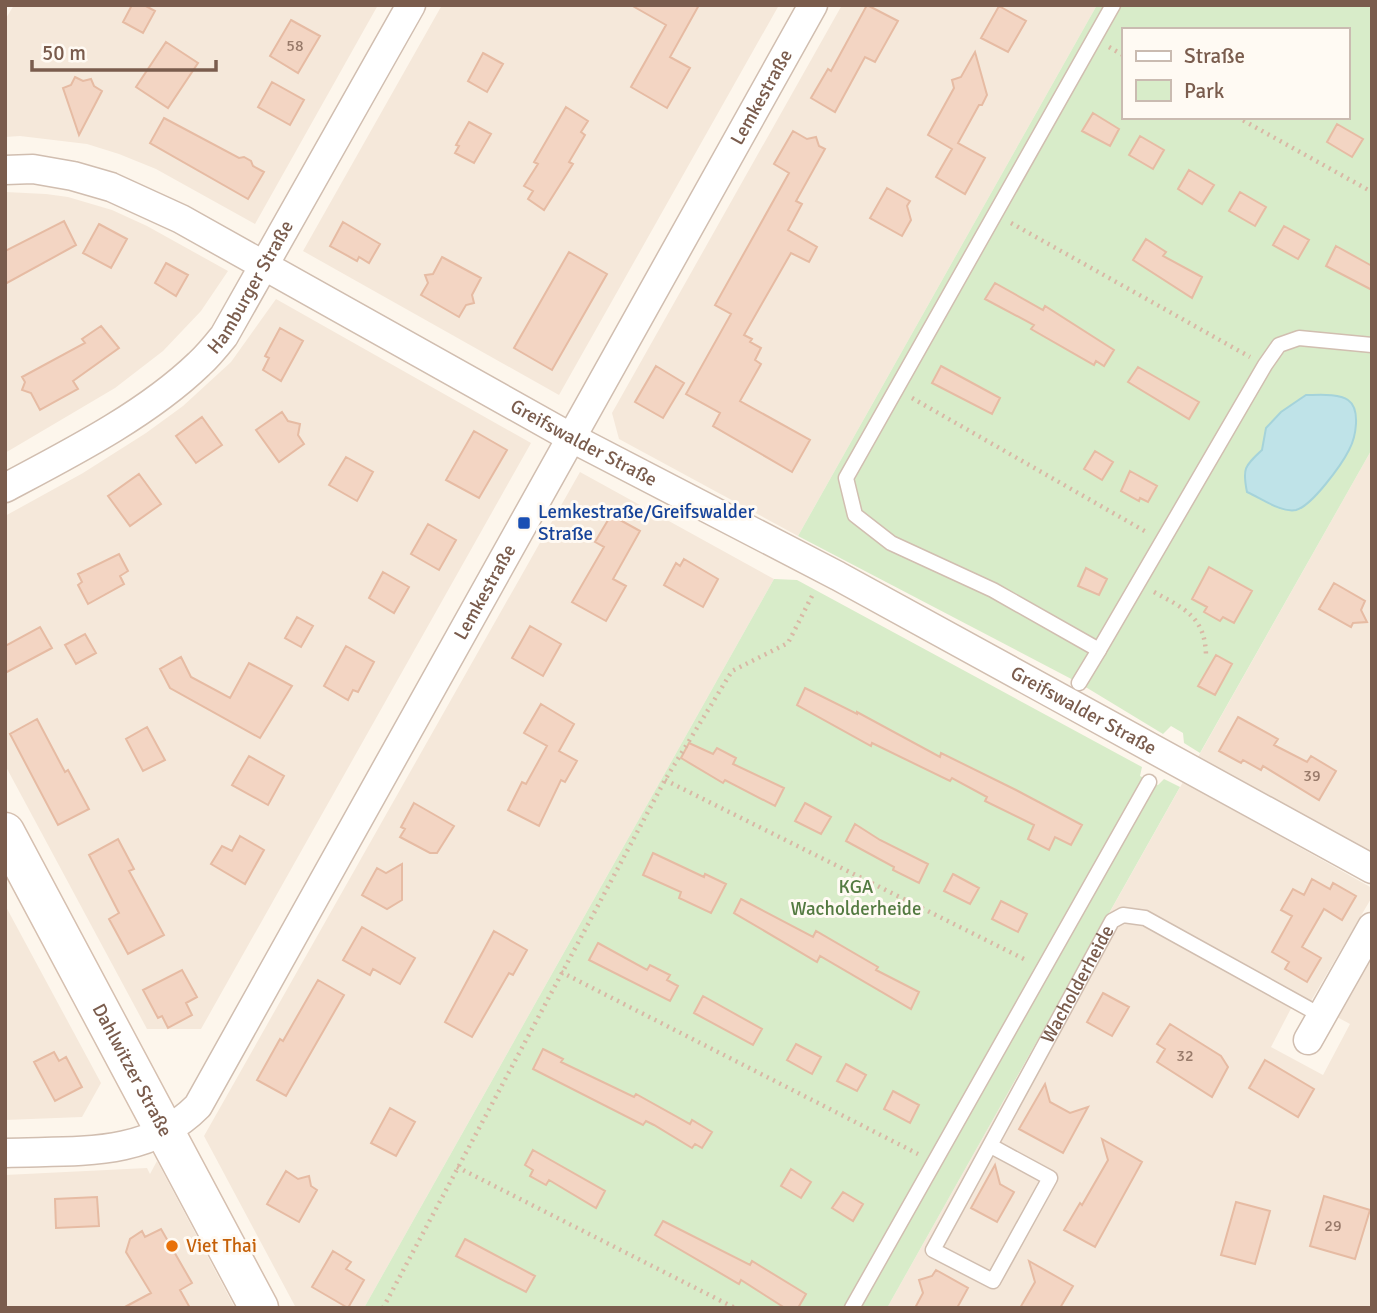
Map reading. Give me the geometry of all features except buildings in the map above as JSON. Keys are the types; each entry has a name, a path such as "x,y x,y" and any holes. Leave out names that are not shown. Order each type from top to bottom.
{"main road":[{"name":"Dahlwitzer Straße","path":"5,832 259,1308"}],"street":[{"name":"Hamburger Straße","path":"5,488 142,409 199,365 224,336 411,5"},
{"name":"Lemkestraße","path":"5,1153 115,1148 135,1144 165,1130 198,1106 813,5"},
{"name":"Greifswalder Straße","path":"5,170 33,169 73,176 111,187 181,219 570,437 838,576 1372,869"},
{"path":"1308,1040 1372,927"}],"lane":[{"path":"1099,650 993,590 891,543 855,515 846,478 1113,5"},
{"path":"1079,683 1279,345 1298,338 1372,345"},
{"path":"852,1308 1149,782"},
{"name":"Wacholderheide","path":"992,1146 1050,1178 993,1281 933,1250 992,1146 1112,921 1123,915 1144,918 1322,1016"}],"path":[{"path":"1241,119 1372,192"},
{"path":"995,214 1265,365"},
{"path":"897,388 1162,541"},
{"path":"1138,583 1179,606 1200,623 1206,655"},
{"path":"383,1308 665,780 732,671 788,643 815,590"},
{"path":"665,780 1044,969"},
{"path":"561,972 934,1163"},
{"path":"457,1167 735,1308"}],"shaded area":[{"path":"14,5 378,5 255,224 156,169 119,154 87,144 20,136 5,137 5,20"},
{"path":"442,5 779,5 559,395 303,251"},
{"path":"842,5 1097,5 798,536 619,439 612,413"},
{"path":"5,192 68,197 112,210 147,226 228,271 201,311 163,351 115,388 5,453"},
{"path":"276,299 531,443 201,1029 147,1029 5,765 5,516 83,473 183,406 231,362"},
{"path":"1372,449 1372,854 1198,757"},
{"path":"580,472 774,579 364,1308 296,1308 204,1136"},
{"path":"1183,782 1372,888 1372,897 1311,1001 1298,995 1271,1047 1323,1075 1350,1024 1337,1017 1372,956 1372,1308 887,1308"},
{"path":"5,905 101,1083 82,1117 5,1120"},
{"path":"157,1161 235,1308 5,1308 5,1175 147,1168 150,1174"}],"green space":[{"path":"1097,5 1372,5 1372,449 1200,753 1184,743 1183,733 1171,726 1163,734 1079,683 798,536","holes":["1266,428 1287,510 1262,450"]},
{"name":"KGA Wacholderheide","path":"774,579 797,580 1142,767 1140,776 1158,785 1164,779 1180,787 887,1308 364,1308"}],"water":[{"path":"1306,395 1334,395 1348,400 1355,410 1355,431 1349,450 1326,484 1303,507 1290,510 1247,492 1245,472 1248,464 1262,450 1266,428 1281,412"}],"place":[{"name":"Lemkestraße/Greifswalder Straße","path":"524,523"},
{"name":"Viet Thai","path":"172,1246"}]}
